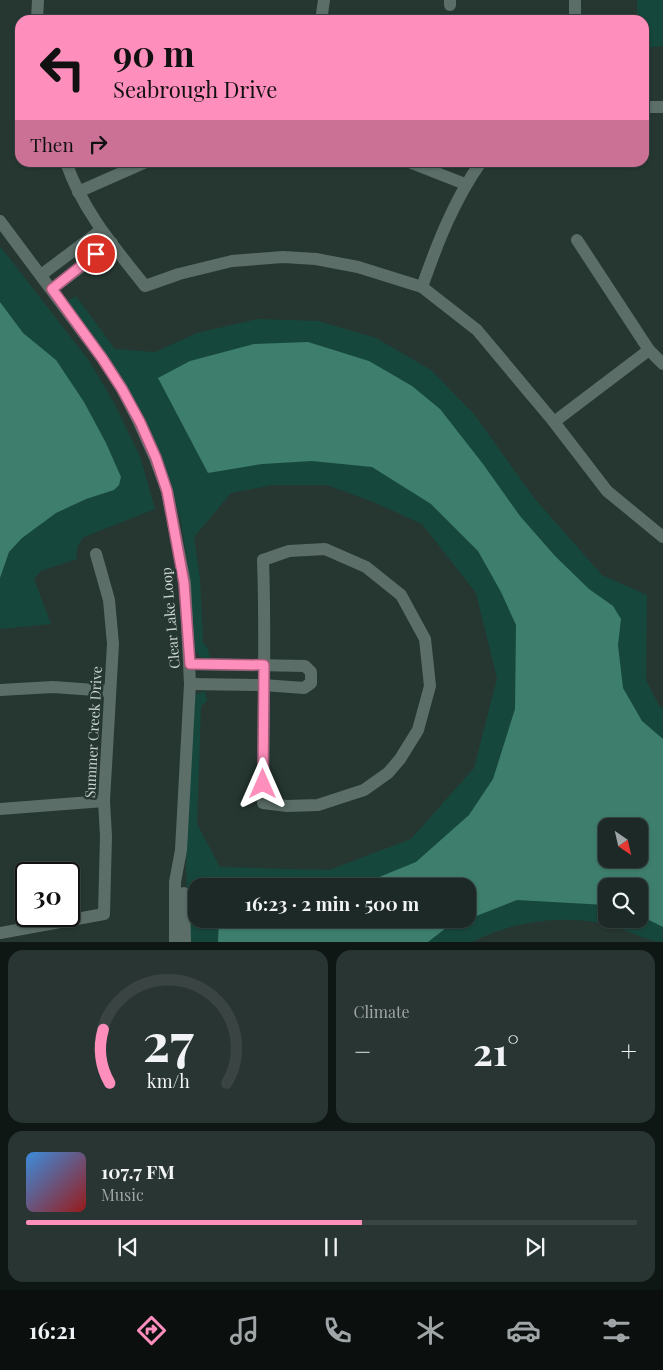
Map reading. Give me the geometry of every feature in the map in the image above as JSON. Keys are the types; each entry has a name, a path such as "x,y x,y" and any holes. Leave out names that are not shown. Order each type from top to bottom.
{"street":[{"path":"37,15 38,0"},
{"path":"322,14 324,0"},
{"path":"575,0 575,15"},
{"path":"649,107 663,107"},
{"path":"68,167 78,192 101,230 145,286 180,274 232,261 283,257 316,259 358,267 422,287 477,330 554,422 607,491 663,537"},
{"path":"78,192 135,167"},
{"path":"422,167 465,184"},
{"path":"422,287 433,255 465,184 477,167"},
{"name":"Clear Lake Loop","path":"0,221 52,289 122,389 140,422 156,458 167,491 184,583 190,664 181,850 175,882 176,942"},
{"path":"41,274 101,230"},
{"path":"577,240 650,350 663,364"},
{"path":"52,289 112,243"},
{"path":"554,422 650,350"},
{"path":"325,549 366,567 401,595 425,639 430,686 418,730 400,759 388,773 364,790 318,805 287,806 263,804 264,665 263,560 289,551 325,549"},
{"name":"Summer Creek Drive","path":"0,933 104,914 106,836 104,801 113,644 109,600 96,554"},
{"path":"190,664 305,666 311,672 310,684 304,688 263,685 190,684"},
{"path":"0,690 53,687 109,691"},
{"path":"0,808 104,801"},
{"path":"181,850 185,942"}],"shaded area":[{"path":"637,0 663,0 663,46 649,47 649,15 637,15"},
{"path":"0,246 90,362 114,403 140,456 155,509 84,537 78,547 77,559 41,571 34,579 51,624 0,629"},
{"path":"76,296 115,349 155,352 197,333 257,319 318,321 376,338 431,370 474,414 535,499 602,575 647,595 646,680 660,707 663,708 663,942 657,942 618,928 648,928 648,878 598,878 598,923 580,920 542,921 506,928 472,942 189,942 188,928 476,928 476,878 188,878 188,917 186,867 190,703 194,695 205,691 207,701 201,706 197,824 220,867 329,870 411,839 474,768 497,678 476,593 422,524 373,502 327,485 273,485 231,493 194,537 200,579 203,642 208,649 210,659 200,657 192,648 191,582 180,516 162,460 140,410 112,362 67,301"},
{"path":"0,302 23,333 56,360 84,402 106,443 121,477 119,485 114,490 86,499 56,513 22,538 9,552 0,578"},
{"path":"308,342 369,361 412,386 440,409 483,464 520,516 555,556 589,589 613,606 621,619 618,645 623,688 642,721 663,739 663,927 648,920 648,878 598,878 598,905 517,900 476,916 476,878 377,878 416,862 469,815 493,779 515,709 516,625 501,592 478,551 431,504 372,467 312,461 262,464 208,473 158,378 190,361 254,344"},
{"path":"219,928 446,928 428,942 218,942"}],"route":[{"path":"96,254 52,289 122,389 140,422 156,458 167,491 184,583 190,664 264,665 263,784"}]}
